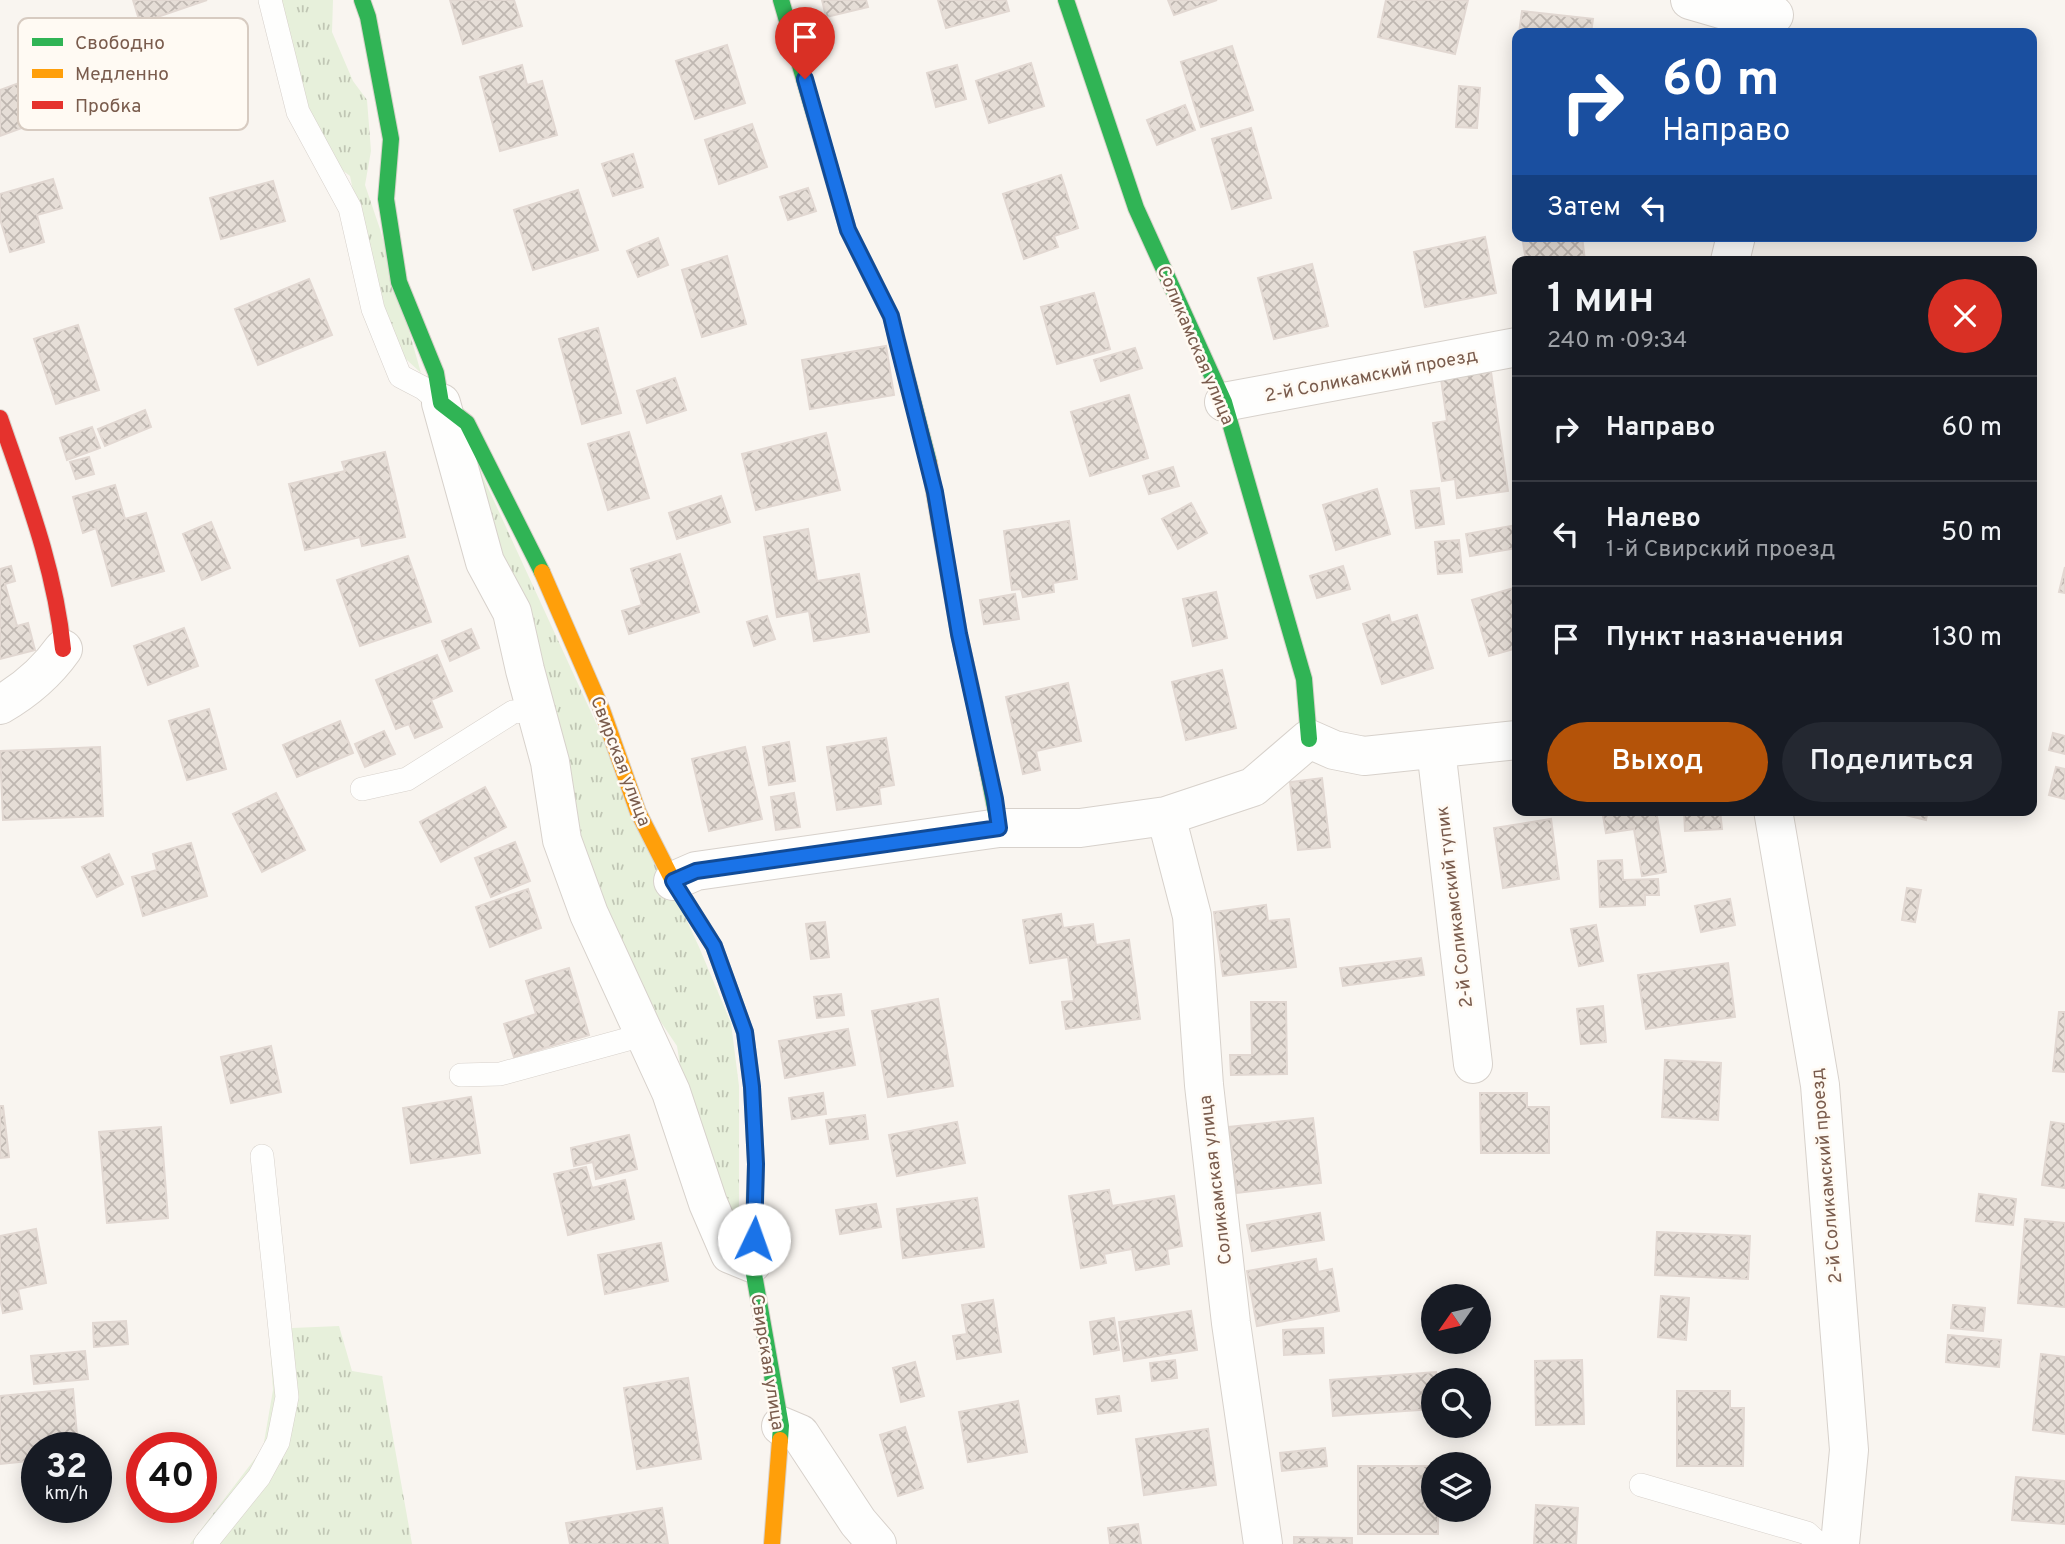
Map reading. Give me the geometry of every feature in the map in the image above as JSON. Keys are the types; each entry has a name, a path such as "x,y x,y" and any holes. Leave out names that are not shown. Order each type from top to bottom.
{"street":[{"path":"362,0 368,17 391,139 386,199 399,282 436,373 441,403 485,562 512,612 550,762 562,840 589,914 671,1092 708,1203 730,1254 752,1264"},
{"path":"781,0 848,230 891,316 933,481 959,634 999,828"},
{"name":"Соликамская улица","path":"1066,0 1136,208 1224,402 1304,680 1309,739"},
{"path":"1690,0 1745,16 1777,16"},
{"name":"2-й Соликамский проезд","path":"1224,402 1512,348"},
{"name":"Свирская улица","path":"441,403 467,423 546,580 602,710 638,811 673,881 714,946 745,1032 752,1087 756,1164 752,1264 781,1426 772,1544"},
{"path":"0,418 52,574 63,649 49,669 19,694 0,705"},
{"path":"673,881 696,871 999,828 1080,828 1166,816 1253,787 1309,739 1334,750 1364,756 1512,741"},
{"name":"2-й Соликамский тупик","path":"1436,750 1473,1064"},
{"name":"Соликамская улица","path":"1166,816 1192,916 1205,1098 1231,1323 1263,1544"},
{"name":"2-й Соликамский проезд","path":"1774,816 1820,1085 1849,1450 1840,1544"},
{"path":"781,1426 800,1434 858,1522 877,1544"}],"lane":[{"path":"270,0 298,112 350,208 373,309 400,376 423,388 441,403"},
{"path":"350,208 386,199"},
{"path":"362,789 407,779 513,712 536,710"},
{"path":"461,1076 500,1074 643,1035"},
{"path":"205,1544 259,1477 278,1442 287,1397 262,1156"},
{"path":"1641,1485 1807,1533 1819,1544"}],"green space":[{"path":"279,0 333,0 332,32 353,81 367,100 371,151 365,185 421,373 395,349 360,225 350,176 333,163 306,108"},
{"path":"466,440 699,947 731,1023 739,1086 739,1233 684,1091 677,1046 642,994 599,907 504,565"},
{"path":"339,1326 352,1371 382,1376 412,1544 190,1544 206,1523 217,1523 217,1508 263,1448 273,1390 269,1329"}],"building":[{"path":"133,0 207,0 155,18 138,18"},
{"path":"450,0 514,0 522,26 463,44"},
{"path":"822,0 866,0 868,7 826,17"},
{"path":"938,0 1006,0 1009,11 946,28"},
{"path":"1168,0 1217,0 1174,15"},
{"path":"1386,0 1468,0 1455,54 1378,37"},
{"path":"1522,11 1593,19 1592,28 1520,28"},
{"path":"727,45 745,103 695,119 676,61"},
{"path":"1232,46 1253,110 1201,127 1181,62"},
{"path":"1031,63 1044,106 989,123 976,81"},
{"path":"522,65 527,85 542,81 557,135 500,151 480,77"},
{"path":"957,65 966,99 936,107 927,73"},
{"path":"18,83 18,129 0,136 0,90"},
{"path":"1459,86 1480,88 1477,128 1456,127"},
{"path":"1185,105 1195,130 1157,145 1147,120"},
{"path":"752,124 767,167 719,184 705,140"},
{"path":"1251,128 1271,198 1232,209 1212,139"},
{"path":"633,154 643,187 613,196 602,164"},
{"path":"1061,175 1078,228 1054,236 1058,247 1024,259 1003,194"},
{"path":"53,179 62,208 37,215 44,242 10,252 0,219 0,194"},
{"path":"273,181 285,221 221,239 210,198"},
{"path":"808,188 816,211 788,220 780,197"},
{"path":"578,190 598,250 533,270 514,210"},
{"path":"1485,237 1496,293 1425,307 1414,252"},
{"path":"658,238 668,265 638,277 627,251"},
{"path":"1523,242 1583,242 1584,256 1525,256"},
{"path":"727,256 746,324 702,337 682,270"},
{"path":"1312,264 1328,326 1274,339 1258,278"},
{"path":"309,279 332,335 258,365 235,309"},
{"path":"1094,293 1110,349 1057,364 1041,307"},
{"path":"78,325 99,390 56,404 34,339"},
{"path":"598,328 621,413 582,424 559,339"},
{"path":"886,346 894,395 810,409 802,360"},
{"path":"1135,348 1142,368 1101,381 1094,360"},
{"path":"1491,372 1508,491 1457,498 1455,479 1442,481 1433,423 1447,421 1441,379"},
{"path":"675,378 686,410 647,423 637,391"},
{"path":"1129,395 1148,458 1090,476 1071,412"},
{"path":"145,410 151,427 105,446 98,429"},
{"path":"92,427 100,448 67,460 60,438"},
{"path":"629,432 649,498 608,510 588,444"},
{"path":"826,433 840,490 756,510 742,454"},
{"path":"385,452 405,537 362,546 360,537 305,550 289,484 345,471 342,462"},
{"path":"89,457 94,474 76,479 70,462"},
{"path":"1173,467 1179,486 1149,494 1143,476"},
{"path":"115,485 125,519 146,513 164,571 112,586 96,528 83,533 73,497"},
{"path":"1439,488 1444,524 1416,528 1411,491"},
{"path":"1377,489 1390,534 1336,550 1323,505"},
{"path":"721,496 730,522 677,539 669,513"},
{"path":"1191,503 1207,533 1178,549 1162,519"},
{"path":"1069,521 1077,579 1053,583 1054,592 1023,597 1021,589 1012,590 1004,531"},
{"path":"211,522 230,568 202,580 183,534"},
{"path":"1512,526 1512,549 1470,556 1466,534"},
{"path":"808,529 817,581 859,574 869,632 814,641 809,611 777,617 764,537"},
{"path":"1459,540 1462,572 1438,574 1435,542"},
{"path":"680,554 699,612 629,634 622,611 642,605 631,569"},
{"path":"408,556 431,622 360,646 337,580"},
{"path":"11,566 15,581 5,584 17,626 28,623 35,650 0,659 0,569"},
{"path":"1343,566 1350,589 1317,598 1310,576"},
{"path":"2065,567 2065,593 2059,592"},
{"path":"1512,588 1512,649 1489,656 1472,600"},
{"path":"1216,592 1227,638 1193,646 1183,599"},
{"path":"1015,594 1019,619 984,624 980,600"},
{"path":"1389,615 1391,623 1417,615 1433,668 1382,684 1363,624"},
{"path":"767,616 775,639 754,646 747,622"},
{"path":"184,628 198,666 148,685 134,646"},
{"path":"471,629 479,648 450,661 442,641"},
{"path":"437,655 452,691 431,700 442,727 415,738 409,724 396,729 376,680"},
{"path":"1222,670 1236,728 1186,740 1172,682"},
{"path":"1068,683 1081,741 1036,751 1040,770 1023,774 1006,697"},
{"path":"209,709 226,769 187,780 169,721"},
{"path":"340,721 353,753 297,777 283,745"},
{"path":"384,731 395,754 365,767 355,744"},
{"path":"2053,733 2065,736 2065,754 2049,750"},
{"path":"886,738 894,785 879,788 881,804 837,810 827,747"},
{"path":"789,742 795,781 769,785 763,747"},
{"path":"100,747 103,816 3,820 0,751"},
{"path":"745,747 762,819 709,831 692,759"},
{"path":"2056,767 2065,769 2065,799 2049,795"},
{"path":"1322,778 1330,847 1298,850 1290,782"},
{"path":"485,787 506,827 441,862 420,822"},
{"path":"276,793 305,850 262,872 233,814"},
{"path":"794,793 800,827 776,830 771,797"},
{"path":"1603,816 1657,816 1666,872 1642,876 1634,829 1606,833"},
{"path":"1684,816 1721,816 1722,829 1685,831"},
{"path":"1910,816 1927,816 1926,820"},
{"path":"1551,819 1559,879 1503,888 1494,828"},
{"path":"515,842 530,881 491,897 475,858"},
{"path":"191,843 207,896 143,916 132,877 157,870 153,854"},
{"path":"109,854 123,884 97,897 82,867"},
{"path":"1622,860 1623,880 1658,879 1659,895 1645,895 1645,905 1600,907 1598,861"},
{"path":"1907,888 1921,890 1915,922 1902,920"},
{"path":"528,889 541,928 490,947 476,907"},
{"path":"1730,899 1735,925 1701,932 1695,906"},
{"path":"1266,905 1268,921 1289,919 1296,967 1223,976 1214,912"},
{"path":"1061,914 1063,928 1093,924 1096,945 1129,940 1140,1019 1066,1029 1062,1002 1074,1001 1068,957 1030,963 1023,920"},
{"path":"825,922 829,957 811,959 806,924"},
{"path":"1596,925 1603,961 1579,966 1571,929"},
{"path":"1421,958 1424,975 1343,986 1340,968"},
{"path":"1728,963 1735,1017 1646,1029 1638,975"},
{"path":"569,968 589,1035 514,1057 504,1024 536,1014 526,981"},
{"path":"841,994 844,1015 817,1018 814,997"},
{"path":"938,999 953,1086 888,1097 872,1011"},
{"path":"1251,1002 1286,1002 1287,1074 1231,1075 1230,1055 1252,1055"},
{"path":"1603,1006 1606,1042 1581,1044 1577,1009"},
{"path":"2059,1012 2065,1012 2065,1072 2053,1071"},
{"path":"848,1029 855,1065 785,1078 779,1041"},
{"path":"271,1046 281,1092 231,1103 221,1057"},
{"path":"1665,1060 1721,1063 1718,1120 1662,1117"},
{"path":"823,1093 826,1114 792,1119 789,1098"},
{"path":"1480,1093 1527,1093 1527,1107 1549,1107 1549,1153 1481,1153"},
{"path":"471,1097 480,1153 411,1163 403,1108"},
{"path":"0,1106 3,1106 9,1157 0,1158"},
{"path":"865,1115 868,1139 830,1144 826,1120"},
{"path":"1313,1118 1321,1183 1237,1193 1229,1127"},
{"path":"957,1122 965,1163 897,1176 889,1135"},
{"path":"2051,1122 2065,1124 2065,1188 2042,1185"},
{"path":"161,1127 168,1218 107,1223 99,1132"},
{"path":"629,1135 637,1169 596,1179 593,1162 574,1166 571,1148"},
{"path":"586,1167 592,1188 625,1180 634,1219 568,1235 554,1174"},
{"path":"1109,1190 1112,1206 1174,1196 1182,1246 1167,1249 1169,1264 1136,1270 1132,1249 1104,1254 1106,1263 1081,1268 1069,1196"},
{"path":"1979,1194 2016,1199 2013,1225 1976,1221"},
{"path":"977,1198 984,1247 903,1258 897,1209"},
{"path":"876,1204 881,1227 840,1234 836,1210"},
{"path":"1320,1213 1324,1240 1252,1251 1247,1225"},
{"path":"2025,1219 2065,1223 2065,1307 2018,1303"},
{"path":"36,1229 46,1283 18,1289 22,1309 3,1313 0,1297 0,1236"},
{"path":"1657,1232 1750,1236 1748,1279 1655,1275"},
{"path":"661,1243 668,1281 605,1294 598,1255"},
{"path":"1316,1259 1318,1272 1332,1269 1339,1311 1257,1326 1247,1271"},
{"path":"1661,1296 1689,1298 1686,1340 1658,1337"},
{"path":"993,1300 1001,1352 957,1359 953,1336 967,1334 962,1305"},
{"path":"1953,1305 1985,1308 1983,1331 1951,1328"},
{"path":"1191,1311 1197,1350 1124,1361 1119,1322"},
{"path":"1114,1318 1119,1350 1094,1354 1090,1322"},
{"path":"126,1321 128,1344 94,1347 93,1323"},
{"path":"1323,1328 1324,1353 1284,1355 1283,1330"},
{"path":"1948,1335 2001,1340 1999,1367 1946,1362"},
{"path":"85,1351 88,1379 34,1384 31,1356"},
{"path":"2041,1354 2065,1357 2065,1434 2033,1430"},
{"path":"1175,1360 1177,1378 1152,1381 1150,1363"},
{"path":"1582,1360 1584,1424 1536,1425 1535,1361"},
{"path":"915,1362 924,1396 901,1402 893,1368"},
{"path":"1421,1373 1421,1410 1333,1416 1330,1380"},
{"path":"688,1378 701,1459 637,1469 624,1388"},
{"path":"73,1389 77,1432 21,1432 21,1462 0,1464 0,1396"},
{"path":"1677,1391 1730,1391 1730,1408 1744,1408 1743,1466 1677,1466"},
{"path":"1119,1396 1121,1411 1098,1414 1096,1399"},
{"path":"1018,1401 1027,1452 968,1462 959,1412"},
{"path":"905,1427 923,1488 898,1496 880,1435"},
{"path":"1208,1429 1216,1485 1144,1495 1136,1439"},
{"path":"1325,1448 1327,1466 1282,1471 1280,1453"},
{"path":"1358,1466 1421,1466 1421,1522 1438,1522 1438,1534 1358,1534"},
{"path":"2016,1477 2065,1481 2065,1524 2012,1520"},
{"path":"1536,1505 1578,1508 1576,1544 1534,1544"},
{"path":"662,1508 668,1544 570,1544 566,1523"},
{"path":"1138,1524 1141,1544 1110,1544 1108,1528"},
{"path":"1294,1537 1352,1538 1352,1544 1294,1544"}],"traffic: fast":[{"path":"362,0 368,17 391,139 386,199 399,282 436,373 441,403 467,423 542,572"},
{"path":"781,0 848,230 891,316 929,463"},
{"path":"1066,0 1136,208 1224,402 1304,679 1309,739"},
{"path":"975,705 999,828"},
{"path":"701,925 714,946 745,1032 752,1087 756,1164 752,1263 781,1426 780,1440"}],"traffic: slow":[{"path":"929,463 959,634 975,705"},
{"path":"542,572 602,710 638,812 673,881 701,925"},
{"path":"772,1544 780,1440"}],"traffic: jam":[{"path":"0,418 46,560 63,649"}],"route":[{"path":"754,1239 756,1164 752,1087 745,1032 714,946 673,881 696,871 999,828 959,634 935,492 891,316 848,230 805,79"}]}
